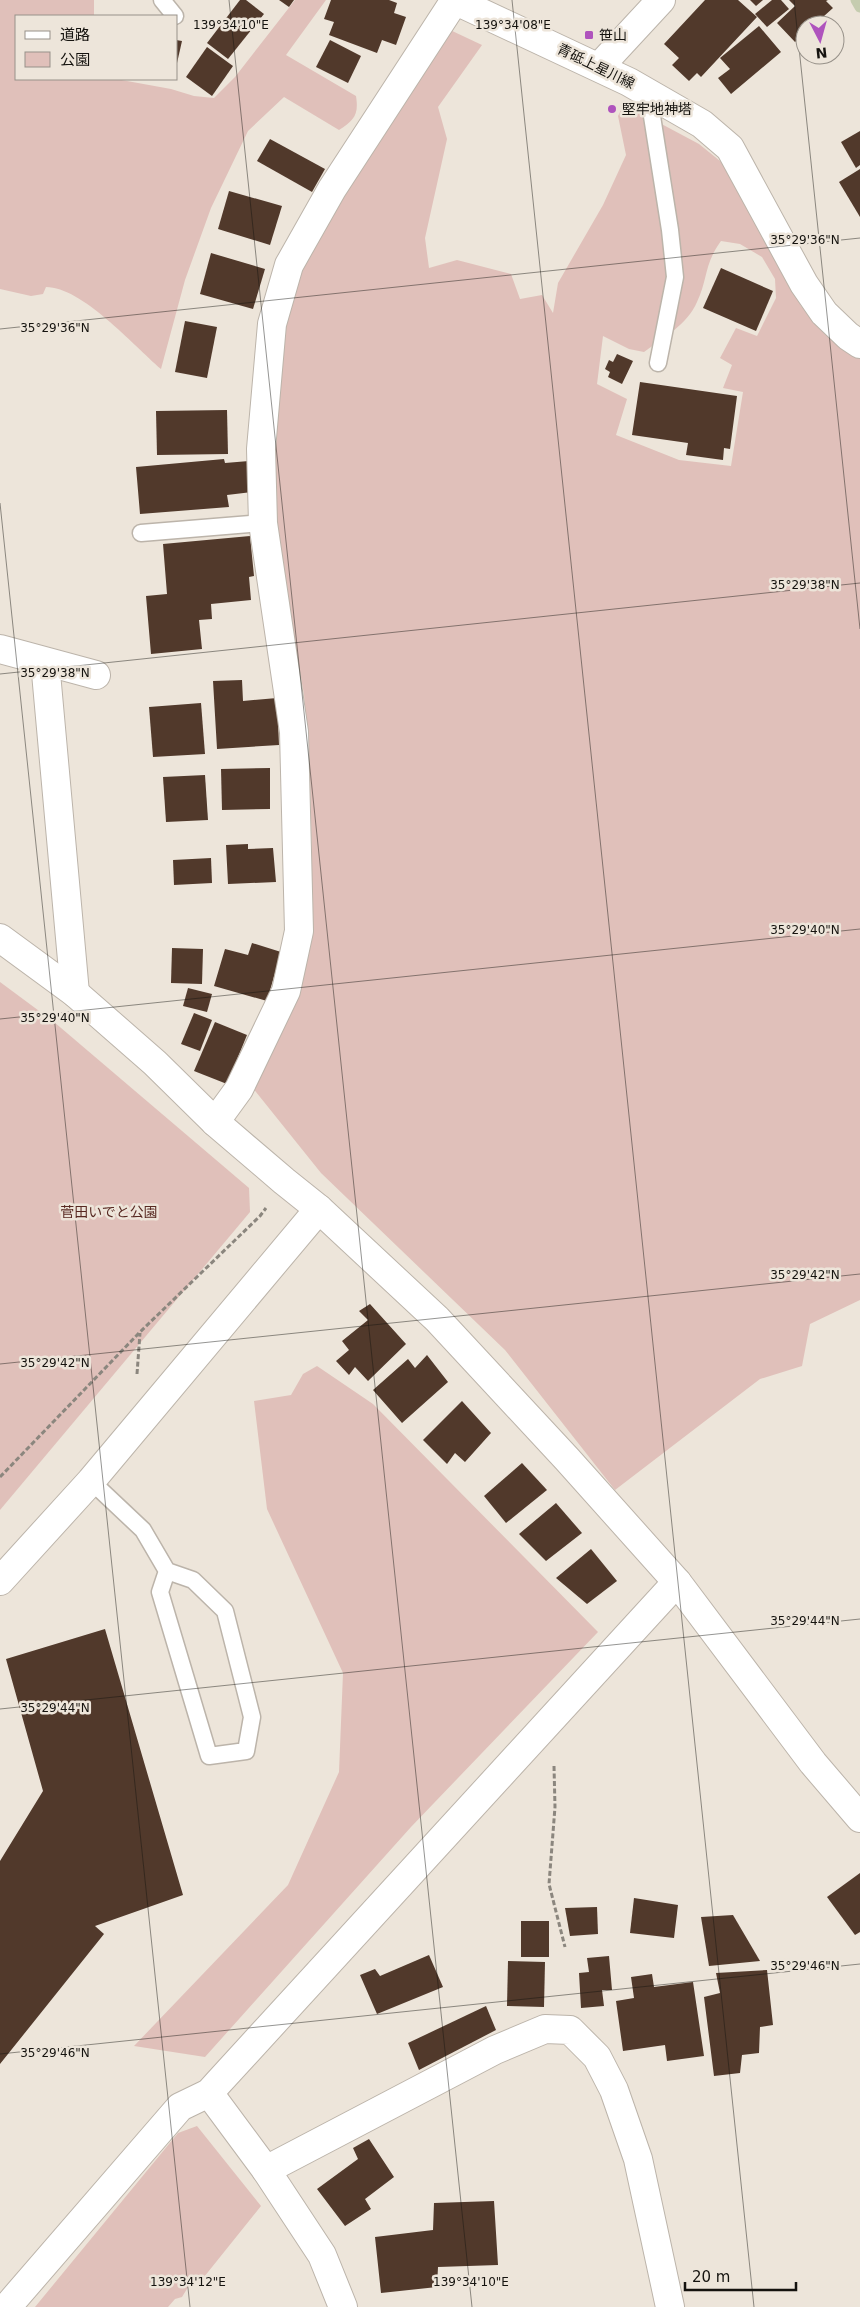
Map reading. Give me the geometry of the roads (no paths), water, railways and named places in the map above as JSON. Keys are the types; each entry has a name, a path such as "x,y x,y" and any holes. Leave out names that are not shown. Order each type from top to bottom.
{"street":[{"path":"216,1122 239,1089 286,991 298,931 294,732 263,523 260,449 272,324 289,264 332,189 455,0"},
{"name":"青砥上星川線","path":"455,0 648,91 702,124 730,148 804,284 824,313 848,336 860,344"},
{"path":"599,67 661,0"},
{"path":"0,649 96,675"},
{"path":"45,662 75,993"},
{"path":"0,938 75,993 155,1063 216,1122 284,1182 319,1209 437,1319 567,1459 677,1582 813,1763 860,1818"},
{"path":"0,1581 90,1481 319,1209"},
{"path":"7,2307 180,2108 209,2093 677,1582"},
{"path":"266,2170 495,2050 545,2029 570,2030 597,2057 617,2099 638,2159 670,2307"},
{"path":"209,2093 266,2170 322,2255 343,2307"}],"lane":[{"path":"162,0 174,15"},
{"path":"648,91 670,230 675,277 658,363"},
{"path":"141,533 263,523"},
{"path":"90,1481 143,1530 167,1571 193,1580 225,1611 252,1717 246,1751 209,1756 160,1592 167,1571"}],"waterway":[{"path":"856,0 860,7"}],"place":[{"name":"笹山","path":"589,35"},
{"name":"堅牢地神塔","path":"612,109"}],"park label":[{"name":"菅田いでと公園","path":"109,1212"}]}
